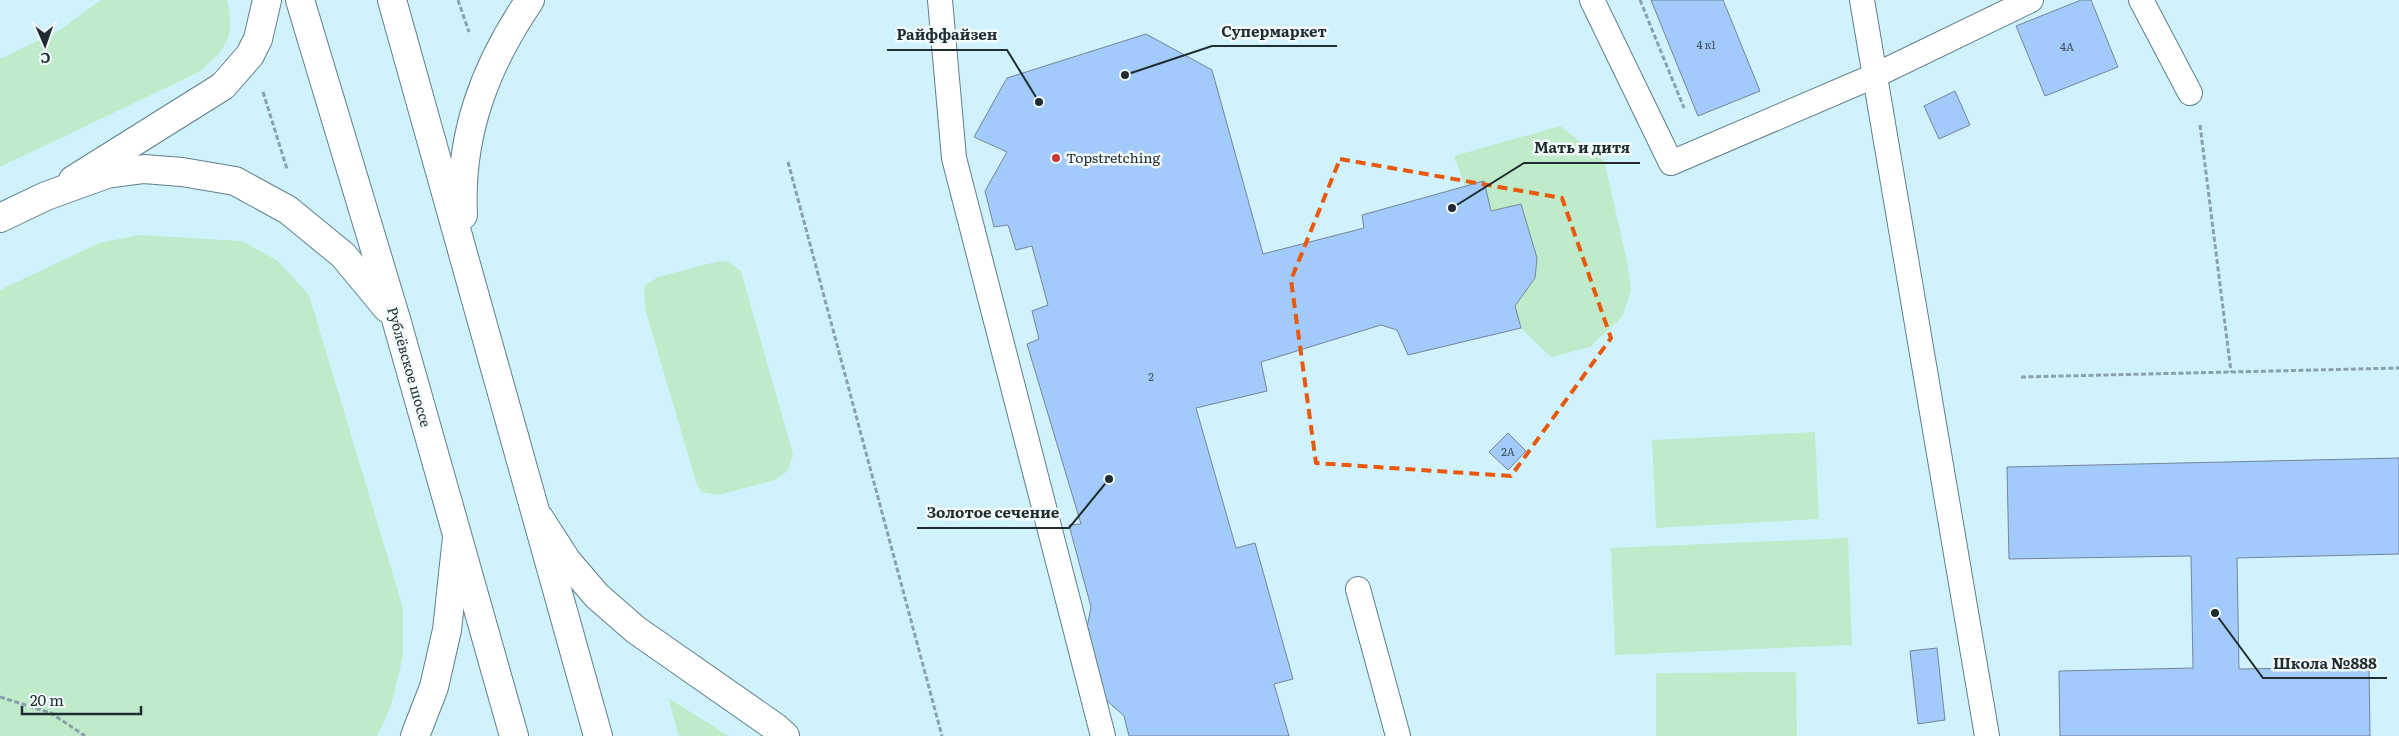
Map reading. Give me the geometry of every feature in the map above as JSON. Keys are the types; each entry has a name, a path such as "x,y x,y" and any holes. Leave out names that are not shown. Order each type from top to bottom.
{"main road":[{"path":"46,196 223,86 250,55 258,39 267,0"},
{"name":"Рублёвское шоссе","path":"300,0 396,319 514,736"},
{"path":"392,0 465,254 598,736"},
{"path":"465,254 462,186 469,134 485,79 506,38 530,0"},
{"path":"0,218 46,196 107,174 144,169 182,172 235,181 288,210 343,255 396,319"},
{"path":"535,511 567,561 603,602 636,630 776,726 785,736"},
{"path":"415,736 434,687 447,630 457,537"}],"lane":[{"path":"940,0 954,158 1103,736"},
{"path":"1592,0 1670,163 1874,76 2031,0"},
{"path":"1862,0 1987,736"},
{"path":"2141,0 2190,93"},
{"path":"1358,589 1398,736"}],"path":[{"path":"1640,0 1687,117"},
{"path":"262,86 289,175"},
{"path":"2199,119 2231,372"},
{"path":"788,162 942,736"},
{"path":"2021,378 2399,368"},
{"path":"0,697 51,713 85,736"}],"highlighted area":[{"path":"1340,159 1562,198 1611,338 1511,476 1316,463 1291,280"}],"green space":[{"path":"101,0 227,0 230,24 227,41 217,56 199,72 0,167 0,59 60,30"},
{"path":"1560,126 1604,160 1627,261 1631,291 1622,317 1590,347 1551,357 1521,328 1515,306 1535,278 1537,258 1521,204 1491,211 1484,181 1465,186 1454,156"},
{"path":"140,235 242,241 278,261 309,295 403,608 403,656 391,706 377,736 0,736 0,290 99,243"},
{"path":"719,261 729,262 741,271 793,454 788,471 775,480 718,495 701,492 696,482 645,309 644,286 658,277"},
{"path":"1815,432 1819,519 1656,528 1652,440"},
{"path":"1848,538 1852,645 1615,655 1611,548"},
{"path":"1796,672 1797,736 1656,736 1656,673"},
{"path":"668,698 729,736 679,736"}],"building":[{"path":"1651,0 1723,0 1760,91 1698,116"},
{"path":"2081,0 2091,0 2118,67 2045,96 2016,26"},
{"path":"1146,34 1212,70 1263,254 1364,228 1362,215 1484,181 1491,211 1521,204 1537,258 1535,278 1515,306 1521,328 1408,355 1397,330 1381,325 1261,362 1267,391 1196,408 1236,548 1255,543 1293,679 1274,684 1289,736 1129,736 1124,716 1104,698 1086,633 1091,607 1069,525 1081,524 1027,344 1039,339 1032,311 1048,305 1032,246 1016,250 1008,225 994,227 985,191 1007,152 974,137 1007,78"},
{"path":"1955,91 1970,125 1939,139 1924,106"},
{"path":"1508,433 1526,451 1508,470 1489,452"},
{"path":"2399,458 2399,554 2237,558 2239,669 2369,667 2370,736 2060,736 2059,671 2193,668 2191,556 2009,559 2007,467"},
{"path":"1937,648 1945,720 1918,724 1910,651"}],"place":[{"name":"Супермаркет","path":"1125,75"},
{"name":"Райффайзен","path":"1039,102"},
{"name":"Topstretching","path":"1056,158"},
{"name":"Мать и дитя","path":"1452,208"},
{"name":"Золотое сечение","path":"1109,479"},
{"name":"Школа №888","path":"2215,613"}]}
